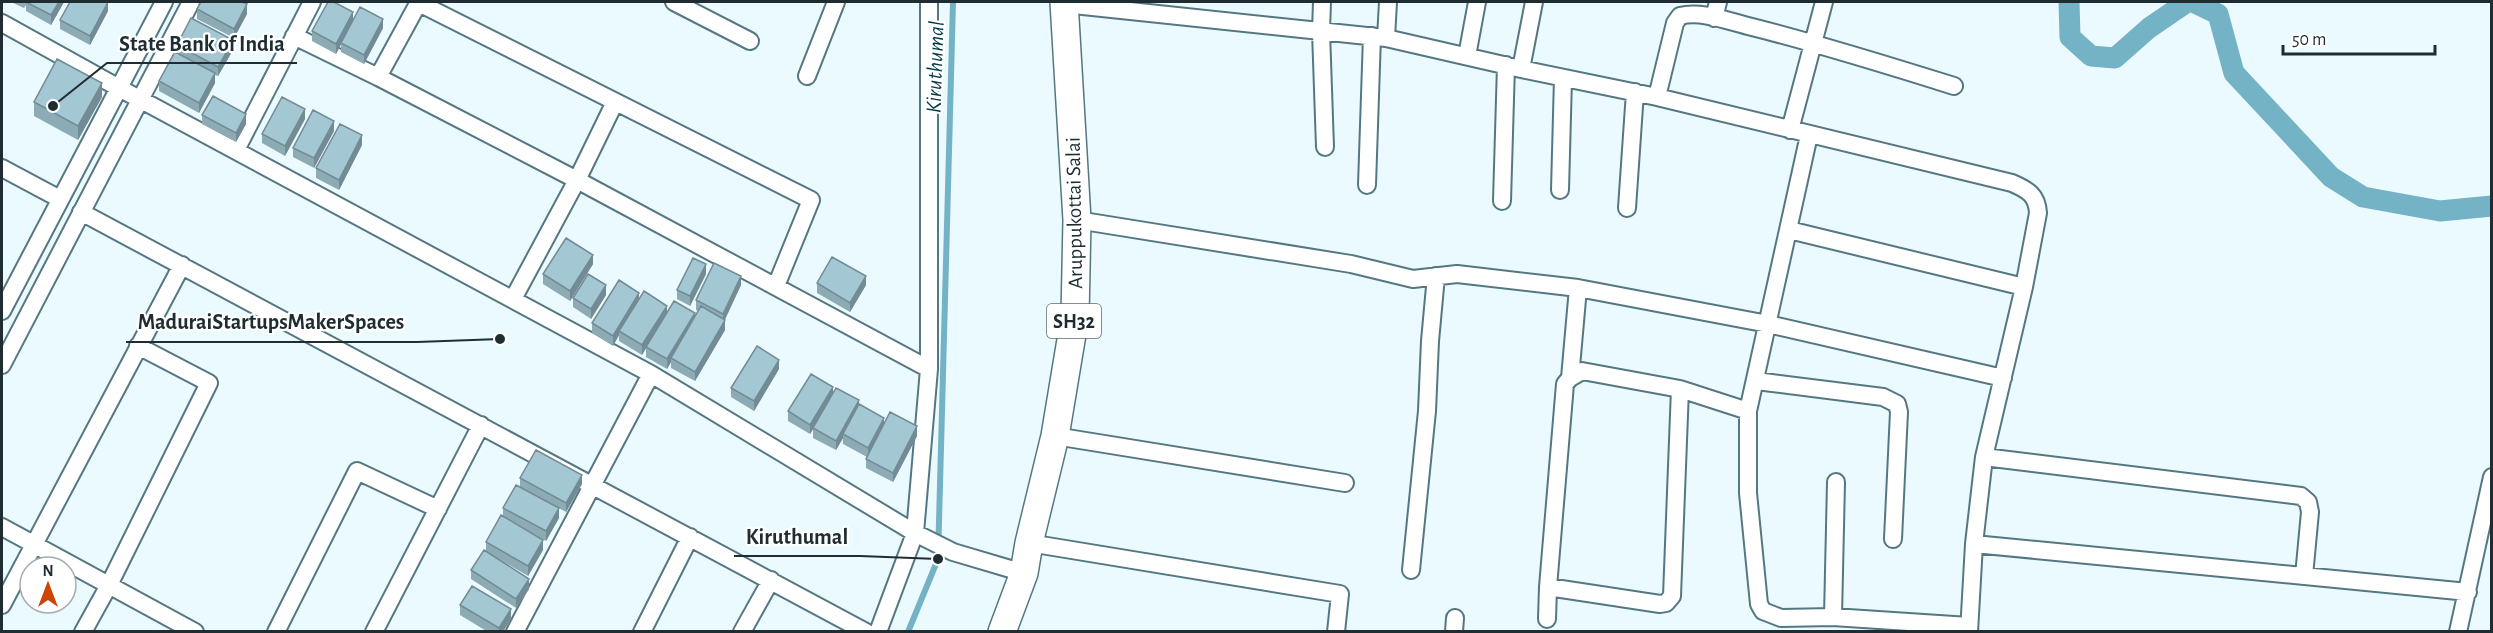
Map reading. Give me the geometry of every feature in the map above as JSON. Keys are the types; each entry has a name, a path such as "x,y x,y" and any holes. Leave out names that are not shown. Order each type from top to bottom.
{"main road":[{"name":"Aruppukottai Salai","path":"1002,632 1024,573 1054,436 1075,316 1077,220 1064,3"}],"street":[{"path":"2,311 164,2"},
{"path":"2,365 191,2"},
{"path":"236,150 312,2"},
{"path":"378,77 419,2 811,201 776,286"},
{"path":"674,2 750,41"},
{"path":"807,76 836,2"},
{"path":"878,632 922,536 929,369 929,2"},
{"path":"1322,2 1325,147"},
{"path":"1367,185 1379,37 1388,2"},
{"path":"1467,56 1477,2"},
{"path":"1502,201 1513,67 1533,2"},
{"path":"1790,130 1824,2"},
{"path":"1064,3 1379,37 1563,78 1657,96 2012,183 2028,190 2038,201 2038,213 2024,287 1984,457 1974,544 1969,629 1833,617 1781,618 1763,611 1759,604 1748,493 1748,411 1809,135"},
{"path":"1657,96 1675,23 1680,16 1716,10 1954,86"},
{"path":"2,22 141,100 651,374 922,536 953,552 1024,573"},
{"path":"294,36 577,180 929,369"},
{"path":"1560,190 1563,78"},
{"path":"1628,208 1635,92"},
{"path":"513,299 577,180 615,102"},
{"path":"2,168 60,199"},
{"path":"81,212 866,632"},
{"path":"1077,220 1351,264 1413,279 1457,274 1578,288 1768,324 2003,378"},
{"path":"1789,230 2024,287"},
{"path":"2,605 182,265"},
{"path":"1411,570 1427,411 1436,276"},
{"path":"1570,378 1578,288"},
{"path":"83,632 109,585 210,383 138,346"},
{"path":"1547,619 1562,399 1565,384 1570,378 1582,371 1680,389 1748,411"},
{"path":"515,632 651,374"},
{"path":"1756,381 1882,397 1897,404 1899,412 1893,539"},
{"path":"1548,587 1660,604 1672,596 1680,389"},
{"path":"374,632 481,425"},
{"path":"1054,436 1345,483"},
{"path":"1984,457 2301,496 2308,502 2310,512 2304,576"},
{"path":"276,632 357,471 438,509"},
{"path":"2458,632 2492,477"},
{"path":"1833,617 1836,482"},
{"path":"2,527 195,632"},
{"path":"642,632 690,537"},
{"path":"1029,543 1340,594 1336,632"},
{"path":"1974,544 2468,592"},
{"path":"742,632 771,580"}],"building":[{"path":"26,2 59,2 51,15"},
{"path":"70,2 108,2 90,36 60,20"},
{"path":"201,2 247,4 234,29 197,9"},
{"path":"328,2 334,2 353,12 336,44 312,31"},
{"path":"360,7 383,19 364,55 341,43"},
{"path":"191,18 233,40 218,67 177,45"},
{"path":"175,52 215,73 199,103 159,81"},
{"path":"57,59 102,83 78,126 34,102"},
{"path":"213,96 246,114 236,133 202,115"},
{"path":"282,97 305,109 285,146 262,134"},
{"path":"313,110 334,121 314,158 293,148"},
{"path":"340,124 362,135 339,180 316,168"},
{"path":"566,238 593,255 570,291 543,274"},
{"path":"832,257 866,276 850,303 817,283"},
{"path":"693,258 706,264 690,296 677,290"},
{"path":"714,263 741,276 723,314 696,300"},
{"path":"588,274 606,285 591,309 573,298"},
{"path":"619,280 639,293 613,336 592,323"},
{"path":"644,291 667,306 642,345 619,331"},
{"path":"674,301 695,313 667,359 646,347"},
{"path":"701,306 725,320 695,372 671,358"},
{"path":"757,346 779,360 754,401 731,388"},
{"path":"811,374 833,387 810,425 788,411"},
{"path":"836,388 859,400 836,441 813,428"},
{"path":"859,404 884,418 868,448 843,434"},
{"path":"890,412 917,426 893,473 866,459"},
{"path":"536,450 582,475 566,503 520,478"},
{"path":"516,485 559,508 546,531 503,508"},
{"path":"501,515 543,540 528,566 486,542"},
{"path":"484,550 529,579 516,599 471,570"},
{"path":"472,586 511,609 499,628 460,605"}],"waterway":[{"name":"Kiruthumal","path":"908,632 938,559 953,2"},
{"path":"2069,2 2070,37 2091,56 2115,58 2149,28 2187,2"},
{"path":"2193,2 2218,14 2234,73 2331,177 2363,197 2440,211 2492,206"}],"place":[{"name":"State Bank of India","path":"53,106"},
{"name":"MaduraiStartupsMakerSpaces","path":"500,339"},
{"name":"Kiruthumal","path":"938,559"}]}
